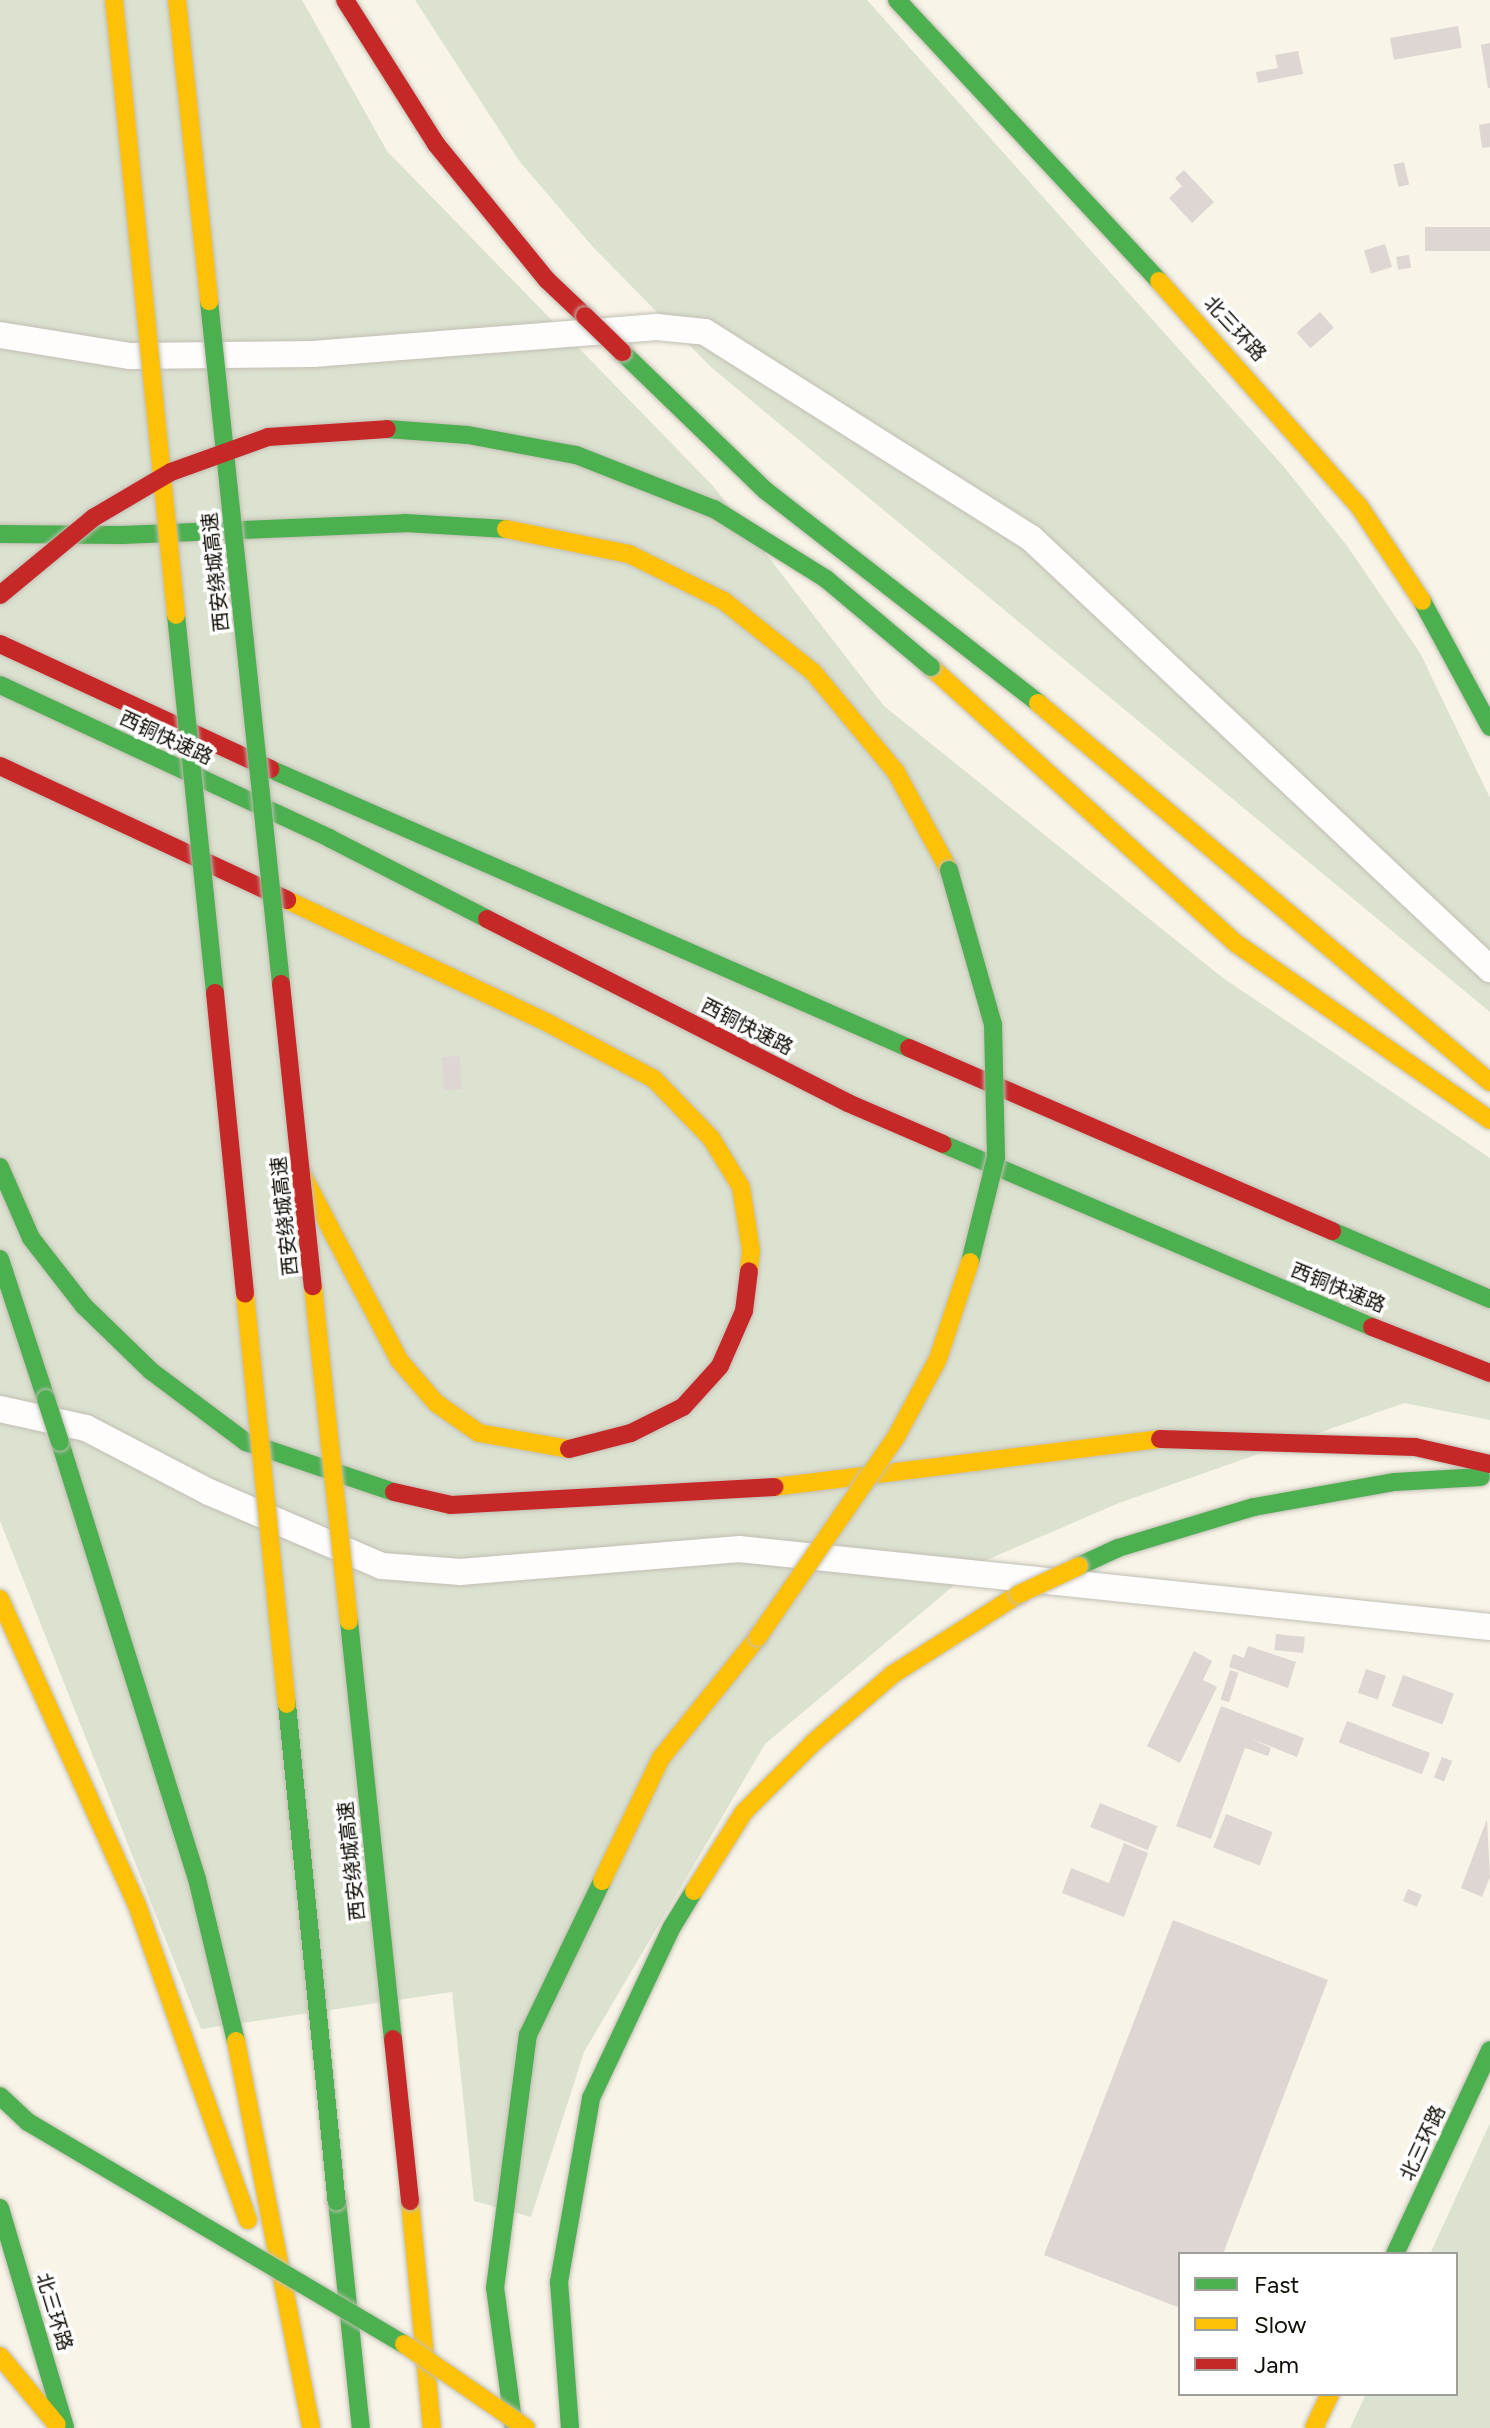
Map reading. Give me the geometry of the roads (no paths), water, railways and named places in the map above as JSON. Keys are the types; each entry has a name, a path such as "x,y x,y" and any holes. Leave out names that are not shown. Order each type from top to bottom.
{"highway":[{"path":"114,0 361,2428"},
{"name":"西安绕城高速","path":"177,0 303,1176 432,2428"},
{"path":"345,0 436,144 547,280 766,491 1070,728 1490,1082"},
{"name":"北三环路","path":"897,0 1258,387 1359,506 1426,607 1490,727"},
{"path":"0,595 93,518 171,472 268,437 359,427 468,435 576,455 714,509 826,579 931,667 1237,944 1490,1120"},
{"path":"0,534 122,535 405,523 517,530 629,554 724,601 813,672 896,772 949,870 972,937 993,1024 996,1157 985,1219 964,1294 931,1372 896,1437 758,1637 661,1758 528,2035 495,2288 514,2428"},
{"name":"西铜快速路","path":"0,644 352,807 1490,1299"},
{"name":"西铜快速路","path":"0,685 329,838 848,1103 1322,1307 1490,1373"},
{"path":"0,766 548,1023 654,1079 711,1138 741,1187 751,1251 744,1311 720,1366 683,1407 631,1433 576,1449 531,1446 479,1433 436,1403 399,1360 303,1176"},
{"path":"0,1167 31,1238 84,1306 151,1371 246,1442 367,1486 451,1505 754,1490 1142,1438 1415,1447 1490,1464"},
{"path":"0,1259 197,1879 242,2065 311,2428"},
{"path":"570,2428 559,2282 591,2098 672,1927 744,1812 814,1742 893,1674 1019,1594 1118,1548 1254,1507 1395,1482 1490,1476"},
{"path":"0,1599 137,1905 212,2109 304,2397"},
{"name":"北三环路","path":"1396,2252 1490,2050"},
{"path":"0,2096 28,2122 380,2328 526,2428"},
{"name":"北三环路","path":"0,2208 65,2428"},
{"path":"0,2356 59,2428"},
{"path":"1314,2428 1329,2396"}],"street":[{"path":"0,335 130,356 313,354 657,327 705,332 1031,538 1490,969"},
{"path":"0,1409 86,1428 209,1492 382,1566 461,1572 739,1549 1490,1627"}]}
